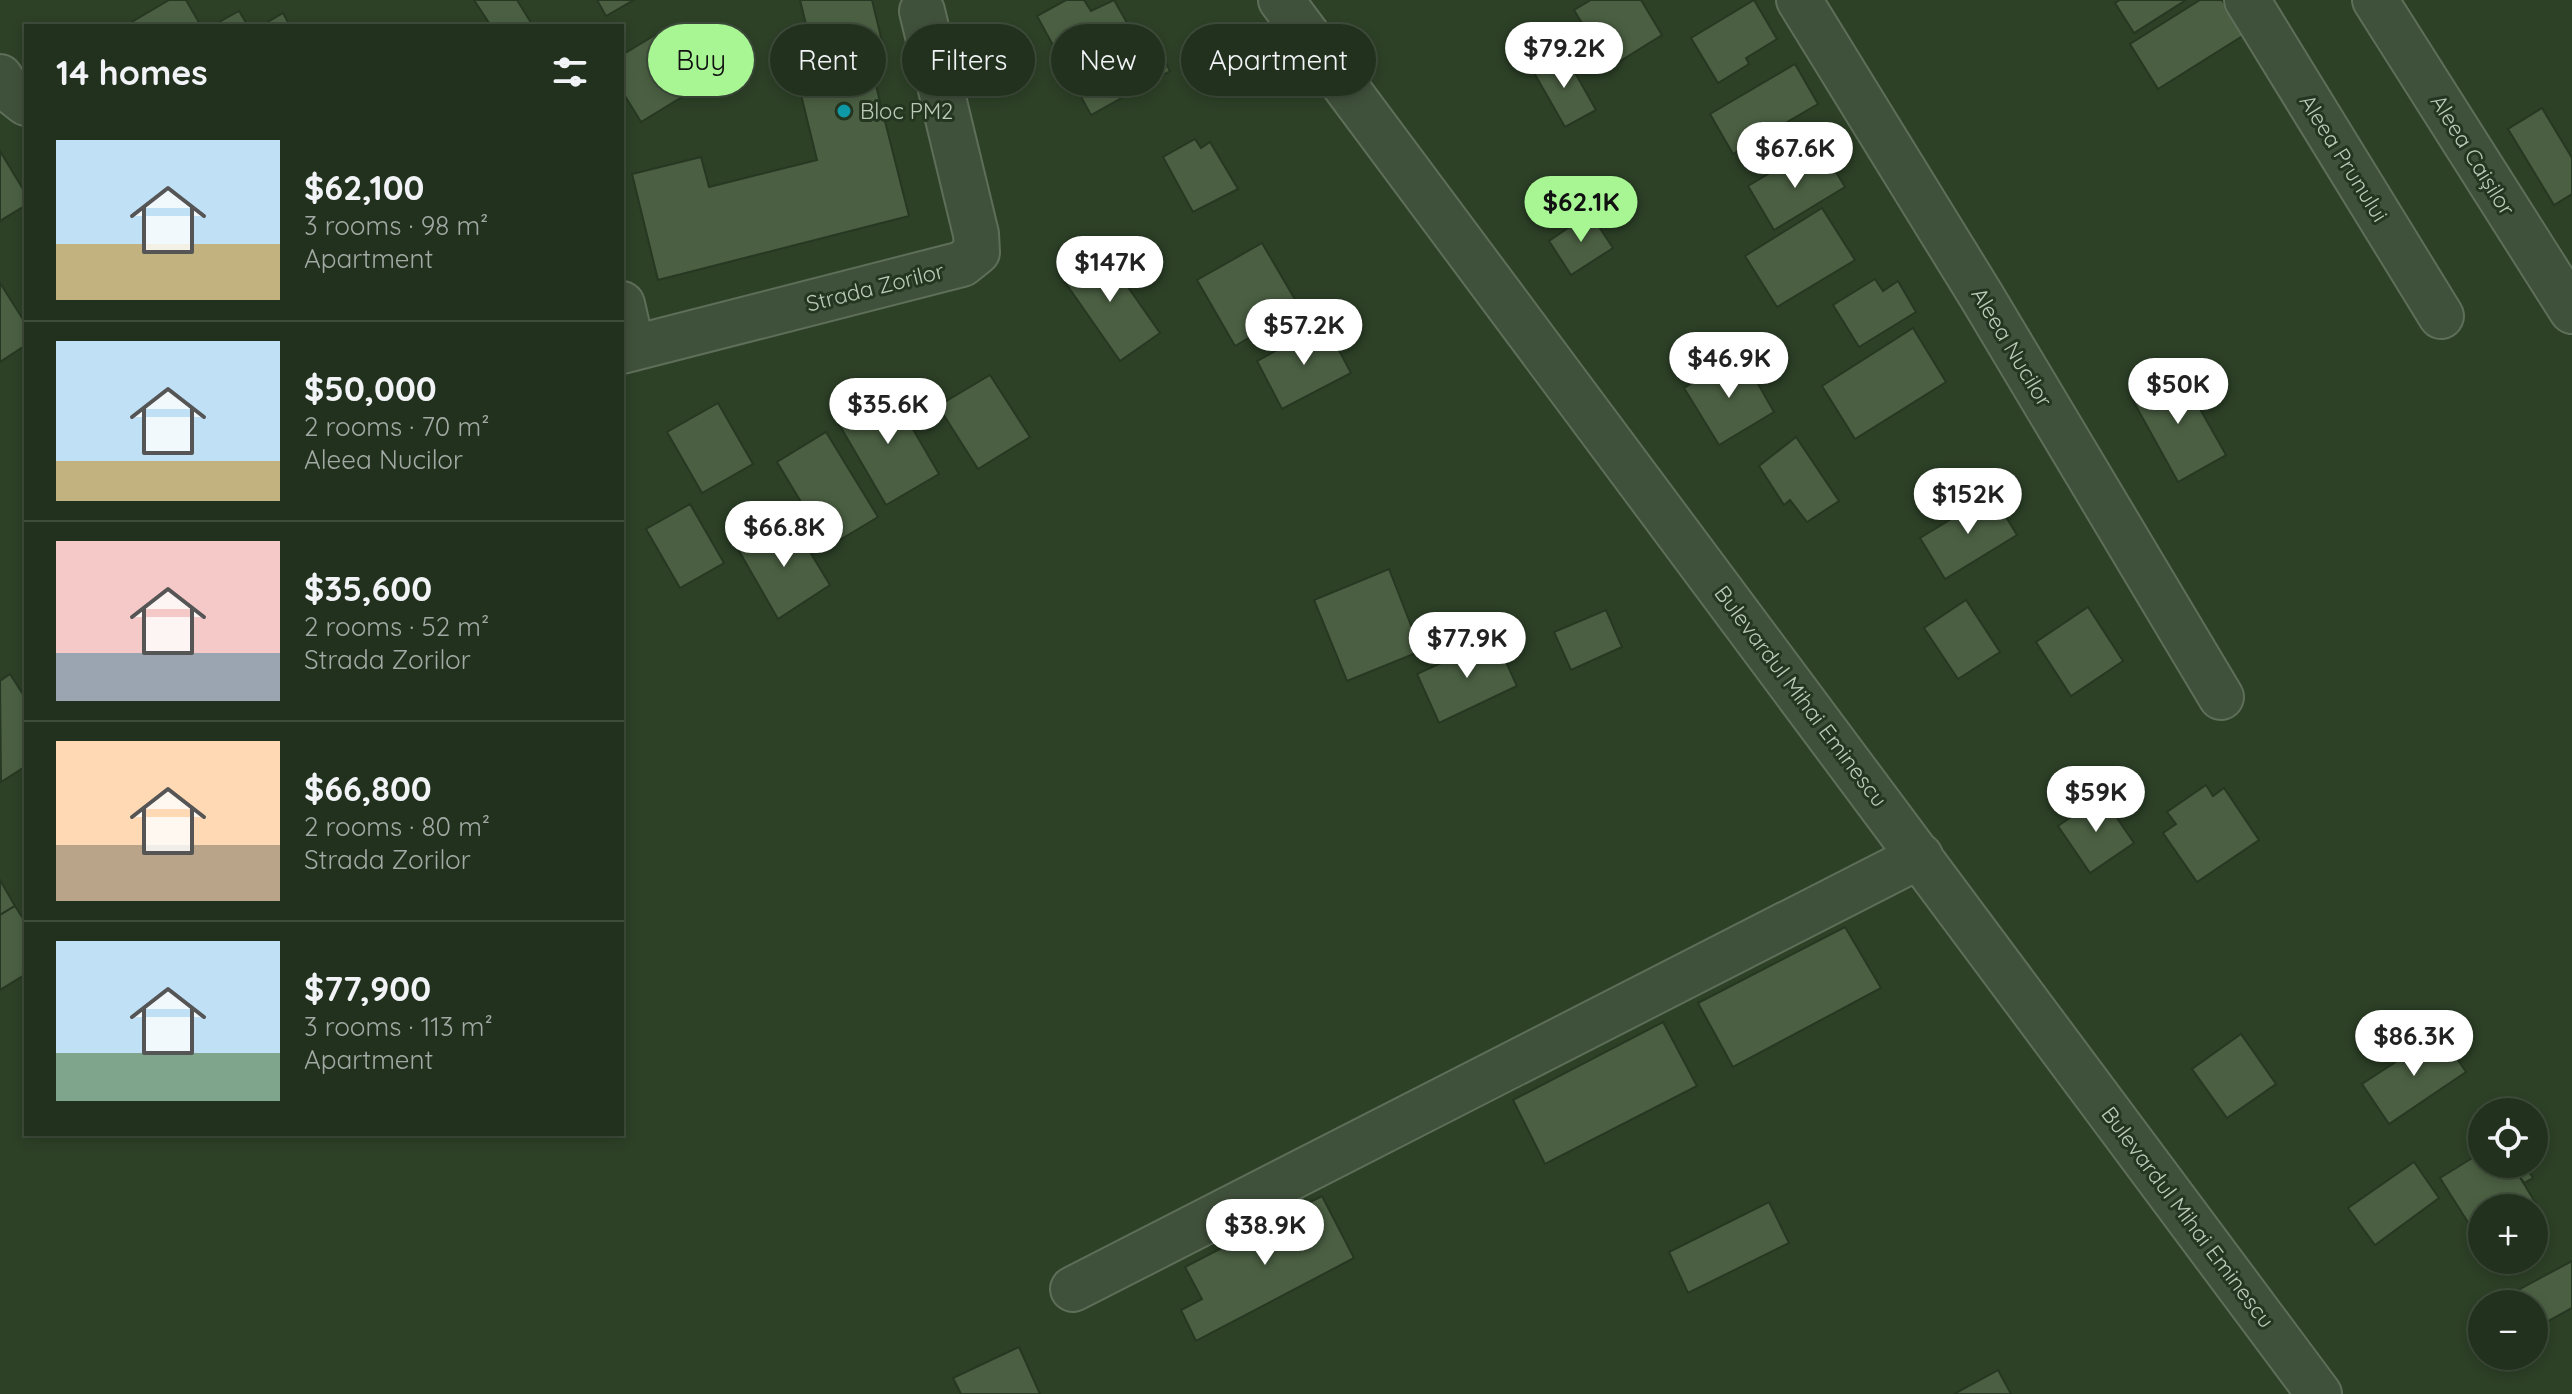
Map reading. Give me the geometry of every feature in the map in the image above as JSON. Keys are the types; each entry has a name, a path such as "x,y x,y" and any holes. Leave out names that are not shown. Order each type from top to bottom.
{"street":[{"name":"Bulevardul Mihai Eminescu","path":"1281,0 2319,1394"},
{"name":"Aleea Nucilor","path":"1799,0 1982,297 2221,697"},
{"name":"Aleea Prunului","path":"2247,0 2441,316"},
{"name":"Aleea Caișilor","path":"2375,0 2572,311"},
{"name":"Strada Zorilor","path":"627,350 962,264 977,252 976,234 922,11"},
{"path":"0,77 7,88 24,101"},
{"path":"624,322 627,350"},
{"path":"1073,1289 1920,856"}],"building":[{"path":"169,0 186,0 200,24 128,24"},
{"path":"474,0 517,0 532,24 490,24"},
{"path":"597,0 634,0 606,16"},
{"name":"Bloc PM2","path":"800,0 872,0 878,24 806,24"},
{"path":"1066,0 1084,0 1091,11 1114,0 1128,24 1051,24 1051,42 1037,16"},
{"path":"1591,0 1641,0 1662,35 1609,68 1574,10"},
{"path":"1754,0 1777,39 1746,58 1749,64 1718,83 1691,38"},
{"path":"2120,0 2186,0 2134,33 2115,3"},
{"path":"2200,0 2222,0 2244,35 2158,89 2130,44"},
{"path":"239,11 247,24 216,24"},
{"path":"283,13 289,24 264,24"},
{"path":"648,39 648,96 684,96 641,122 624,94 624,54"},
{"path":"1564,53 1596,110 1565,127 1533,71"},
{"path":"1795,64 1818,104 1733,154 1710,114"},
{"name":"Bloc PM2","path":"801,96 879,96 909,216 658,280 632,174 701,157 709,187 817,160"},
{"path":"1081,96 1125,96 1091,115"},
{"path":"2542,108 2572,158 2572,194 2554,205 2508,129"},
{"path":"1195,139 1201,148 1210,142 1238,189 1193,212 1163,157"},
{"path":"0,151 24,191 24,206 0,221"},
{"path":"1825,154 1845,187 1774,230 1748,186 1793,159 1800,169"},
{"path":"1822,208 1855,260 1777,307 1745,256"},
{"path":"1590,213 1613,248 1571,275 1549,241"},
{"path":"1262,243 1300,308 1235,346 1197,280"},
{"path":"1100,247 1160,333 1120,361 1060,275"},
{"path":"1875,279 1883,291 1898,281 1916,312 1859,347 1833,305"},
{"path":"0,283 24,321 24,346 0,362"},
{"path":"1325,324 1351,373 1282,409 1257,361"},
{"path":"1913,328 1946,382 1855,439 1822,386"},
{"path":"1741,354 1774,412 1719,445 1684,388"},
{"path":"2178,370 2226,455 2178,482 2131,397"},
{"path":"990,375 1030,437 978,469 938,406"},
{"path":"889,388 939,474 886,505 836,419"},
{"path":"718,403 753,464 702,493 667,432"},
{"path":"826,432 878,517 828,547 777,462"},
{"path":"1796,437 1839,501 1807,522 1790,500 1784,505 1759,466"},
{"path":"1992,494 2017,535 1945,579 1920,538"},
{"path":"690,504 724,563 680,588 646,529"},
{"path":"790,519 830,585 778,619 739,551"},
{"path":"1389,569 1421,651 1347,681 1314,600"},
{"path":"1966,600 2000,652 1958,679 1924,628"},
{"path":"2088,607 2123,661 2071,696 2036,642"},
{"path":"1606,610 1622,647 1571,670 1554,632"},
{"path":"1495,638 1517,686 1439,723 1417,674"},
{"path":"10,674 24,696 24,767 1,782 0,681"},
{"path":"2206,785 2213,796 2224,788 2259,840 2197,882 2163,833 2176,824 2167,812"},
{"path":"2102,796 2134,843 2090,873 2058,826"},
{"path":"0,880 15,906 0,915"},
{"path":"15,906 24,920 24,975 0,990 0,915"},
{"path":"1845,927 1881,988 1733,1067 1698,1003"},
{"path":"1663,1022 1697,1086 1545,1164 1513,1100"},
{"path":"2440,1033 2466,1072 2389,1124 2362,1084"},
{"path":"2241,1034 2276,1084 2227,1118 2192,1069"},
{"path":"2468,1161 2468,1178 2520,1178 2530,1194 2468,1194 2468,1222 2440,1178"},
{"path":"2414,1162 2439,1198 2375,1245 2348,1208"},
{"path":"1322,1196 1354,1258 1196,1341 1181,1310 1202,1299 1185,1267"},
{"path":"1769,1202 1789,1243 1688,1293 1669,1252"},
{"path":"2572,1261 2572,1308 2548,1321 2548,1290 2518,1290"},
{"path":"1019,1347 1040,1394 961,1394 953,1378"},
{"path":"1998,1370 2011,1394 1954,1394"}],"place":[{"name":"Bloc PM2","path":"844,111"}]}
